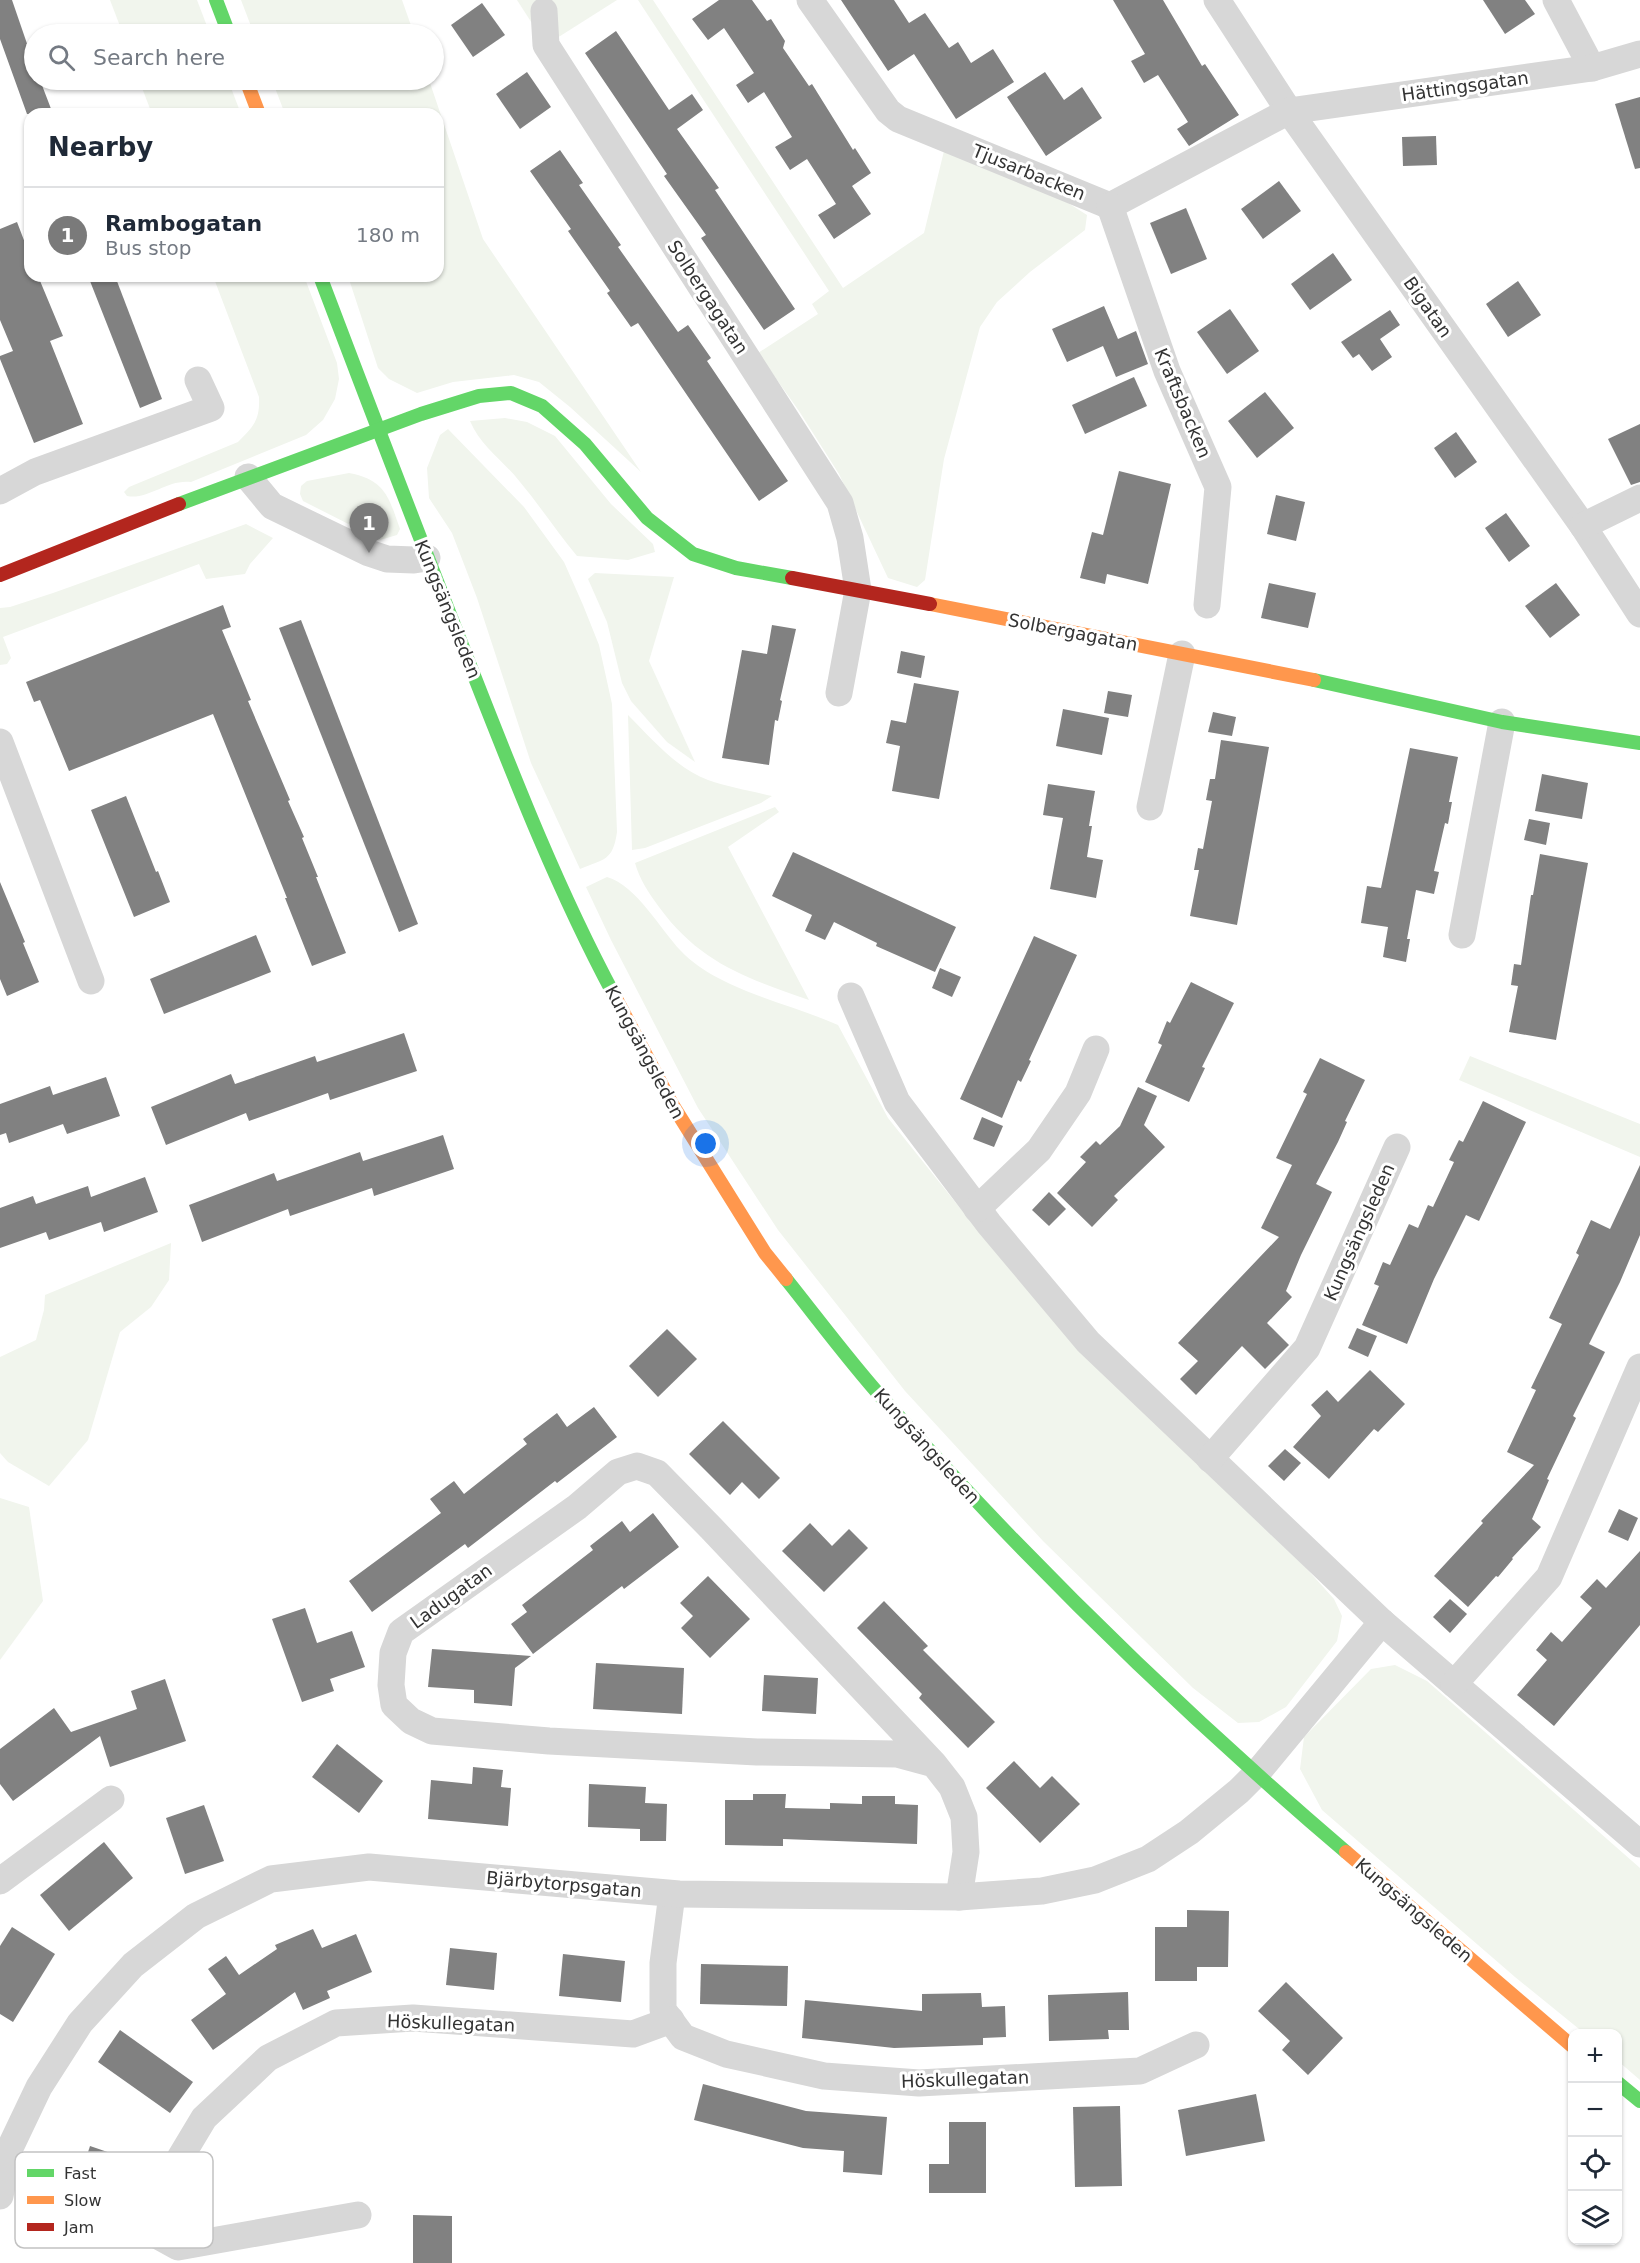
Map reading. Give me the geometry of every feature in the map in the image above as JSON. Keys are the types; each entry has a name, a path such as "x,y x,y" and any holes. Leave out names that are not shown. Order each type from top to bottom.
{"main road":[{"path":"216,0 225,24"},
{"path":"250,90 257,108"},
{"name":"Kungsängsleden","path":"322,282 427,558 530,818 589,948 672,1104 765,1253 882,1398 1011,1538 1148,1672 1284,1799 1568,2043"},
{"name":"Solbergagatan","path":"0,575 248,477 378,429 479,396 511,393 542,406 585,444 647,518 693,554 736,568 1306,678 1502,722 1640,743"},
{"path":"1622,2087 1640,2101"}],"street":[{"name":"Tjusarbacken","path":"810,0 888,111 898,119 1110,206"},
{"name":"Bigatan","path":"1217,0 1289,111 1583,526 1640,614"},
{"path":"1556,0 1592,68"},
{"name":"Solbergagatan","path":"544,11 546,45 840,503 850,537 858,590 838,693"},
{"name":"Hättingsgatan","path":"1289,111 1592,68 1640,54"},
{"path":"1110,206 1289,111"},
{"name":"Kraftsbacken","path":"1110,206 1167,371 1218,487 1207,605"},
{"path":"0,491 35,472 210,408 198,380"},
{"path":"248,477 272,506 369,553 387,559 427,558"},
{"path":"1583,526 1640,498"},
{"path":"1150,807 1182,654"},
{"path":"1462,935 1502,722"},
{"path":"0,742 91,981"},
{"path":"851,996 897,1102 977,1209 1088,1342 1382,1622 1640,1844"},
{"path":"977,1209 1039,1150 1078,1093 1096,1049"},
{"name":"Kungsängsleden","path":"1210,1459 1307,1348 1397,1147"},
{"path":"1454,1684 1549,1577 1640,1367"},
{"name":"Ladugatan","path":"934,1764 897,1754 757,1752 549,1741 432,1731 411,1721 394,1705 391,1685 393,1653 401,1632 577,1507 618,1472 637,1466 657,1473 934,1764 952,1788 964,1817 966,1852 958,1896"},
{"path":"1257,1773 1382,1622"},
{"name":"Bjärbytorpsgatan","path":"0,2196 5,2148 39,2087 80,2023 133,1965 196,1916 271,1879 369,1867 672,1894 958,1896 1042,1891 1095,1880 1148,1859 1189,1832 1257,1773"},
{"path":"0,1881 111,1799"},
{"name":"Höskullegatan","path":"672,1894 663,1963 663,2010 683,2037 726,2054 824,2076 919,2084 1140,2072 1196,2045"},
{"name":"Höskullegatan","path":"184,2152 204,2118 268,2058 336,2023 413,2018 633,2034 671,2020"},
{"name":"Höskullegatan","path":"213,2241 358,2215"}],"shaded area":[{"path":"110,0 197,0 206,24 119,24"},
{"path":"241,0 402,0 410,24 250,24"},
{"path":"517,0 617,0 546,45"},
{"path":"638,0 653,0 843,288 924,233 944,151 1065,201 1087,215 1085,230 1030,272 997,302 980,327 944,459 925,580 917,587 888,578 839,474 799,411 758,353 818,314 812,304 829,291"},
{"path":"143,90 232,90 239,108 150,108"},
{"path":"276,90 432,90 439,108 283,108"},
{"path":"444,124 483,239 641,472 539,382 514,375 453,382 417,393 389,379 378,368 350,282 444,282"},
{"path":"215,282 306,282 337,363 339,379 335,399 323,420 306,435 191,482 174,483 143,495 127,496 124,492 129,487 238,442 252,427 257,417 259,397"},
{"path":"505,418 527,422 555,436 611,504 653,544 655,552 628,560 577,556 520,482 486,446 470,421"},
{"path":"448,429 524,507 564,562 599,645 612,704 617,832 613,849 606,858 580,869 531,763 477,598 452,533 429,498 427,468 440,435"},
{"path":"349,473 371,480 384,492 393,508 400,529 397,535 380,540 303,501 300,494 301,486 307,481"},
{"path":"246,524 273,538 250,564 245,574 206,579 199,564 3,637 11,658 7,664 0,665 0,608 53,593"},
{"path":"595,573 674,577 649,661 695,762 667,742 631,701 622,683 607,622 588,579"},
{"path":"628,715 665,752 696,775 723,785 772,796 761,803 645,848 632,850"},
{"path":"775,807 779,812 728,847 809,1000 745,976 708,955 691,942 655,901 635,863"},
{"path":"607,877 628,889 681,951 714,976 734,986 838,1025 888,1118 960,1208 1089,1360 1306,1568 1334,1599 1342,1616 1337,1641 1286,1707 1259,1722 1238,1723 1193,1688 1043,1541 905,1391 778,1230 698,1108 586,887"},
{"path":"1470,1056 1640,1124 1640,1157 1459,1080"},
{"path":"171,1243 169,1280 151,1307 120,1332 88,1440 49,1486 8,1462 0,1453 0,1357 36,1340 44,1310 45,1295"},
{"path":"0,1498 29,1507 43,1601 0,1660"},
{"path":"1395,1665 1427,1681 1640,1868 1640,2080 1622,2064 1622,2029 1579,2029 1515,1977 1322,1810 1300,1769 1304,1737 1371,1669"}],"building":[{"path":"0,0 12,0 24,35 24,90 44,90 51,108 25,108 0,39"},
{"path":"719,0 752,0 767,21 771,19 785,41 783,48 809,86 812,84 853,150 855,148 871,173 852,186 871,214 834,239 818,215 836,204 807,159 790,170 775,147 792,137 764,92 748,103 736,85 754,73 724,28 708,40 692,19"},
{"path":"841,0 894,0 909,23 925,13 949,48 958,42 971,63 993,49 1014,82 956,119 914,54 888,71"},
{"path":"1113,0 1163,0 1202,66 1205,64 1239,115 1189,146 1177,129 1188,122 1158,75 1144,83 1131,61 1145,54"},
{"path":"1483,0 1525,0 1535,14 1505,34"},
{"path":"482,3 505,35 473,57 451,25"},
{"path":"616,31 669,110 692,94 703,110 677,129 719,188 715,190 795,309 764,330 701,238 706,235 664,176 667,174 585,53"},
{"path":"527,72 551,107 520,129 496,94"},
{"path":"1045,72 1064,100 1082,87 1102,118 1046,156 1007,97"},
{"path":"1640,97 1640,168 1635,169 1615,104"},
{"path":"1436,136 1437,165 1403,166 1402,137"},
{"path":"560,150 583,183 579,185 621,245 618,247 678,332 688,325 711,358 707,361 788,481 759,501 638,323 631,327 607,293 610,291 568,231 571,229 530,171"},
{"path":"1279,181 1301,211 1263,239 1241,209"},
{"path":"1186,208 1207,259 1171,274 1150,223"},
{"path":"17,222 24,240 24,282 40,282 63,336 50,341 83,424 34,443 0,359 0,356 13,351 0,320 0,229"},
{"path":"1333,253 1352,280 1310,310 1291,284"},
{"path":"1518,281 1541,315 1508,337 1486,304"},
{"path":"90,282 117,282 162,399 140,408"},
{"path":"1104,306 1118,339 1136,331 1148,364 1116,377 1103,346 1067,362 1052,329"},
{"path":"1230,309 1259,351 1227,374 1197,332"},
{"path":"1390,310 1400,325 1380,339 1392,357 1372,371 1359,354 1353,358 1341,342"},
{"path":"1134,377 1147,406 1085,434 1072,405"},
{"path":"1265,392 1294,428 1257,458 1228,421"},
{"path":"1640,424 1640,482 1631,485 1608,439"},
{"path":"1456,432 1477,462 1455,478 1434,448"},
{"path":"1119,471 1171,484 1148,584 1107,574 1105,584 1080,578 1092,532 1103,535"},
{"path":"1276,495 1305,502 1296,541 1267,534"},
{"path":"1506,513 1530,546 1509,562 1485,528"},
{"path":"1269,583 1316,593 1308,628 1261,618"},
{"path":"1556,583 1580,615 1550,638 1525,606"},
{"path":"223,605 231,627 222,630 251,700 248,701 290,800 288,801 304,837 302,838 318,877 316,877 346,953 312,966 213,714 69,771 40,700 34,702 26,682"},
{"path":"301,620 418,924 399,932 279,628"},
{"path":"772,625 796,629 780,700 782,701 778,721 775,720 769,765 722,758 742,650 767,654"},
{"path":"901,651 925,656 921,678 897,673"},
{"path":"914,683 959,691 939,799 892,791 900,746 886,743 891,720 906,723"},
{"path":"1108,691 1132,695 1128,717 1104,713"},
{"path":"1063,709 1109,718 1102,755 1056,746"},
{"path":"1213,712 1236,717 1232,736 1208,732"},
{"path":"1221,740 1269,747 1237,925 1190,916 1199,870 1194,870 1198,848 1203,849 1212,801 1206,800 1210,779 1215,779"},
{"path":"1410,748 1458,757 1449,802 1452,802 1448,824 1445,823 1434,871 1439,872 1434,894 1416,890 1407,939 1410,939 1406,962 1383,957 1388,927 1361,923 1367,886 1381,888"},
{"path":"1542,774 1588,783 1582,819 1535,811"},
{"path":"1048,784 1095,791 1087,857 1103,860 1096,898 1050,889 1063,818 1043,815"},
{"path":"126,796 170,902 134,917 91,810"},
{"path":"1529,819 1550,823 1546,845 1524,840"},
{"path":"793,852 956,927 935,972 876,946 877,943 834,922 825,940 805,931 812,915 772,896"},
{"path":"1540,854 1588,863 1556,1040 1509,1032 1518,986 1511,985 1514,964 1521,965 1531,895 1533,895"},
{"path":"0,882 39,982 7,996 0,979"},
{"path":"256,935 271,972 164,1014 150,979"},
{"path":"1034,936 1077,955 1029,1060 1031,1061 1021,1082 1018,1080 1002,1118 960,1099"},
{"path":"940,968 961,977 952,997 932,988"},
{"path":"1191,982 1234,1003 1202,1067 1205,1068 1189,1102 1145,1082 1162,1045 1158,1043 1167,1021 1170,1023"},
{"path":"404,1033 417,1071 330,1100 328,1093 249,1121 246,1113 166,1145 151,1107 231,1074 235,1084 315,1056 317,1062"},
{"path":"1320,1058 1365,1080 1345,1121 1347,1122 1338,1142 1316,1184 1332,1192 1286,1291 1292,1297 1267,1323 1289,1345 1265,1369 1242,1346 1196,1395 1180,1379 1198,1361 1178,1343 1279,1237 1261,1228 1292,1165 1276,1158 1307,1094 1303,1092"},
{"path":"106,1077 120,1116 67,1134 63,1124 9,1143 6,1133 0,1135 0,1104 50,1086 53,1095"},
{"path":"1138,1087 1157,1096 1144,1125 1165,1147 1114,1196 1118,1200 1092,1227 1057,1193 1086,1162 1080,1157 1096,1141 1100,1145 1120,1126"},
{"path":"1483,1101 1526,1122 1479,1221 1466,1215 1434,1279 1407,1344 1362,1325 1379,1286 1374,1284 1383,1262 1390,1265 1409,1224 1418,1228 1428,1205 1433,1207 1454,1162 1449,1160 1459,1140 1463,1142"},
{"path":"982,1117 1003,1126 994,1147 973,1139"},
{"path":"443,1135 454,1169 374,1196 372,1188 290,1216 288,1209 202,1242 189,1205 274,1173 277,1181 360,1152 363,1161"},
{"path":"1640,1165 1640,1235 1620,1282 1589,1344 1605,1352 1573,1416 1576,1418 1547,1479 1549,1480 1532,1519 1541,1527 1498,1577 1496,1576 1468,1607 1434,1576 1483,1523 1481,1521 1534,1465 1507,1452 1536,1390 1531,1388 1562,1324 1549,1318 1579,1255 1576,1253 1591,1220 1610,1229"},
{"path":"145,1177 158,1212 104,1232 101,1222 49,1240 46,1232 0,1248 0,1208 33,1196 36,1204 88,1186 91,1197"},
{"path":"1049,1192 1066,1209 1049,1226 1032,1210"},
{"path":"1357,1328 1377,1336 1368,1357 1348,1348"},
{"path":"667,1329 697,1359 658,1397 629,1366"},
{"path":"1370,1370 1405,1404 1378,1432 1374,1429 1329,1479 1293,1447 1321,1416 1311,1405 1327,1390 1338,1402"},
{"path":"594,1407 617,1437 468,1548 465,1544 372,1612 349,1581 441,1513 430,1499 454,1481 464,1494 527,1444 523,1439 557,1413 567,1427"},
{"path":"723,1421 780,1478 759,1499 742,1482 730,1495 689,1454"},
{"path":"1285,1449 1301,1463 1284,1481 1268,1466"},
{"path":"1619,1509 1638,1518 1628,1541 1608,1532"},
{"path":"653,1513 679,1547 624,1589 622,1586 533,1654 511,1624 527,1612 522,1605 593,1550 590,1546 622,1521 630,1532"},
{"path":"810,1523 832,1546 849,1529 868,1548 824,1592 782,1551"},
{"path":"1640,1551 1640,1625 1554,1726 1517,1695 1547,1660 1536,1650 1551,1632 1562,1642 1592,1608 1580,1597 1597,1579 1606,1588"},
{"path":"708,1576 750,1619 710,1658 681,1628 693,1616 680,1603"},
{"path":"1450,1599 1467,1614 1450,1633 1433,1617"},
{"path":"884,1601 928,1646 923,1650 995,1722 968,1748 919,1698 922,1694 857,1628"},
{"path":"305,1608 317,1643 352,1631 365,1667 330,1679 334,1691 302,1702 272,1619"},
{"path":"432,1649 531,1656 515,1668 512,1706 474,1703 474,1690 428,1687"},
{"path":"596,1663 684,1668 682,1714 593,1709"},
{"path":"764,1675 818,1678 816,1714 762,1711"},
{"path":"165,1679 186,1741 110,1767 100,1736 13,1801 0,1784 0,1749 54,1708 71,1732 137,1709 131,1691"},
{"path":"337,1744 383,1781 359,1813 312,1777"},
{"path":"1014,1761 1040,1788 1052,1776 1080,1804 1040,1843 986,1788"},
{"path":"473,1767 503,1770 501,1787 511,1788 508,1826 428,1819 431,1780 472,1784"},
{"path":"589,1784 646,1787 645,1803 667,1804 666,1841 640,1841 640,1829 588,1827"},
{"path":"753,1794 786,1794 785,1808 830,1809 830,1803 862,1804 862,1796 895,1796 895,1804 918,1805 917,1844 783,1839 783,1846 725,1845 725,1800 753,1800"},
{"path":"204,1805 224,1861 185,1874 166,1818"},
{"path":"104,1842 133,1878 69,1931 40,1895"},
{"path":"1187,1910 1229,1911 1228,1967 1197,1967 1197,1981 1155,1981 1155,1927 1187,1927"},
{"path":"12,1927 55,1954 13,2022 0,2014 0,1946"},
{"path":"313,1929 322,1948 356,1934 372,1972 327,1991 330,1998 303,2010 295,1992 213,2050 191,2020 226,1994 208,1969 226,1956 239,1975 277,1949 275,1945"},
{"path":"450,1948 497,1953 494,1990 446,1985"},
{"path":"563,1954 625,1961 621,2002 559,1996"},
{"path":"701,1964 788,1966 787,2006 700,2004"},
{"path":"1286,1982 1343,2038 1308,2075 1282,2050 1290,2041 1258,2011"},
{"path":"1128,1992 1129,2030 1108,2030 1109,2039 1049,2041 1048,1995"},
{"path":"981,1993 982,2007 1005,2006 1006,2037 983,2038 983,2045 894,2048 802,2038 805,2000 922,2011 922,1994"},
{"path":"120,2030 193,2082 170,2113 98,2062"},
{"path":"703,2084 806,2111 887,2117 882,2175 843,2172 844,2151 803,2148 694,2120"},
{"path":"1256,2094 1265,2141 1186,2156 1178,2110"},
{"path":"1120,2106 1122,2186 1075,2187 1073,2107"},
{"path":"949,2122 986,2122 986,2193 929,2193 929,2164 949,2164"},
{"path":"90,2146 108,2152 88,2152"},
{"path":"413,2215 452,2216 452,2263 413,2263"}],"traffic: fast":[{"path":"216,0 225,24"},
{"path":"322,282 523,798 557,877 613,993"},
{"path":"179,504 421,414 479,396 511,393 542,406 585,444 647,518 693,554 736,568 792,578"},
{"path":"1314,680 1502,722 1640,743"},
{"path":"786,1279 883,1399 1049,1576 1165,1690 1346,1852"},
{"path":"1622,2086 1640,2101"}],"traffic: slow":[{"path":"250,90 257,108"},
{"path":"930,604 1314,680"},
{"path":"613,993 672,1104 765,1253 786,1279"},
{"path":"1346,1852 1568,2043"}],"traffic: jam":[{"path":"0,575 179,504"},
{"path":"792,578 930,604"}],"place":[{"name":"Rambogatan","path":"369,553"}]}
